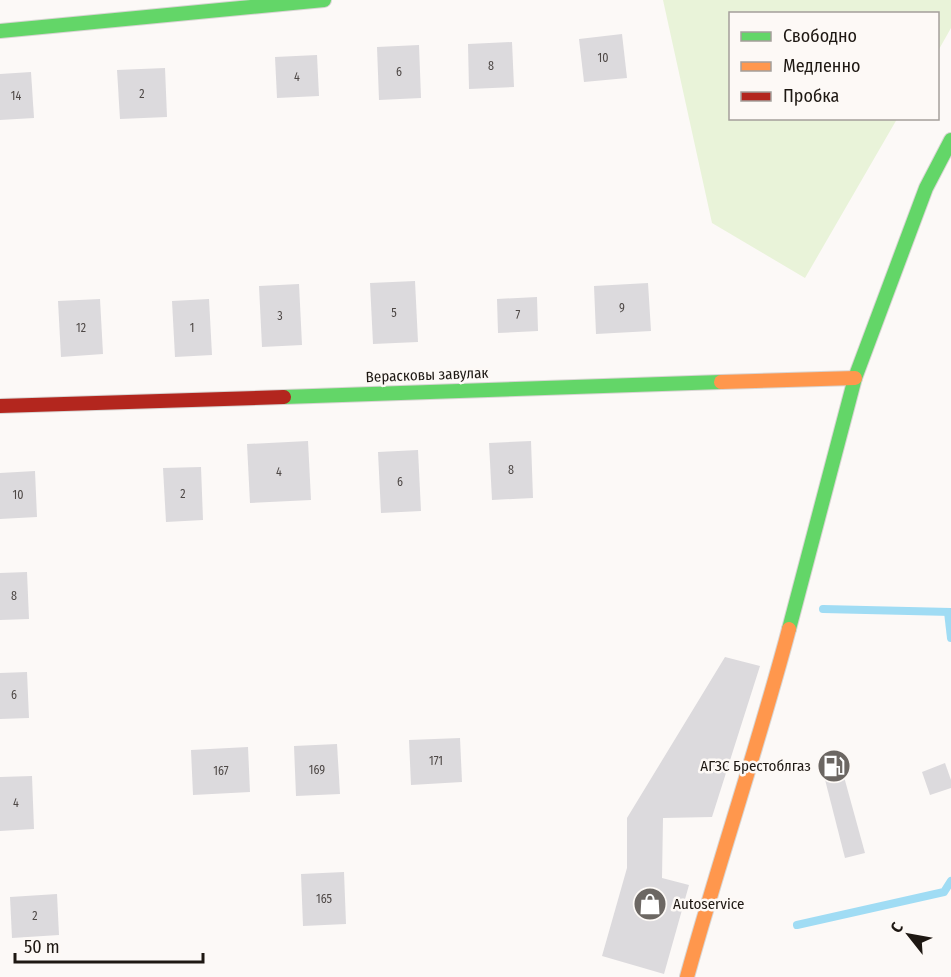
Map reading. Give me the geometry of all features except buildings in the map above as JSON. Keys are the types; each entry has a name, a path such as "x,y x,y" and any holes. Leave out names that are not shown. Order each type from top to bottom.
{"street":[{"path":"0,31 324,0"},
{"path":"687,977 770,700 855,378 926,188 951,140"},
{"name":"Верасковы завулак","path":"0,406 855,378"}],"green space":[{"path":"663,0 951,0 951,28 939,49 939,12 729,12 729,120 896,120 805,278 712,223"}],"waterway":[{"path":"823,609 951,612"},
{"path":"948,612 951,638"},
{"path":"797,925 944,892 951,881"}],"traffic: fast":[{"path":"0,31 324,0"},
{"path":"789,629 855,378 926,188 951,140"},
{"path":"284,397 721,382"}],"traffic: slow":[{"path":"721,382 855,378"},
{"path":"687,977 789,629"}],"traffic: jam":[{"path":"0,406 284,397"}],"place":[{"name":"АГЗС Брестоблгаз","path":"834,766"},
{"name":"Autoservice","path":"650,904"}]}
